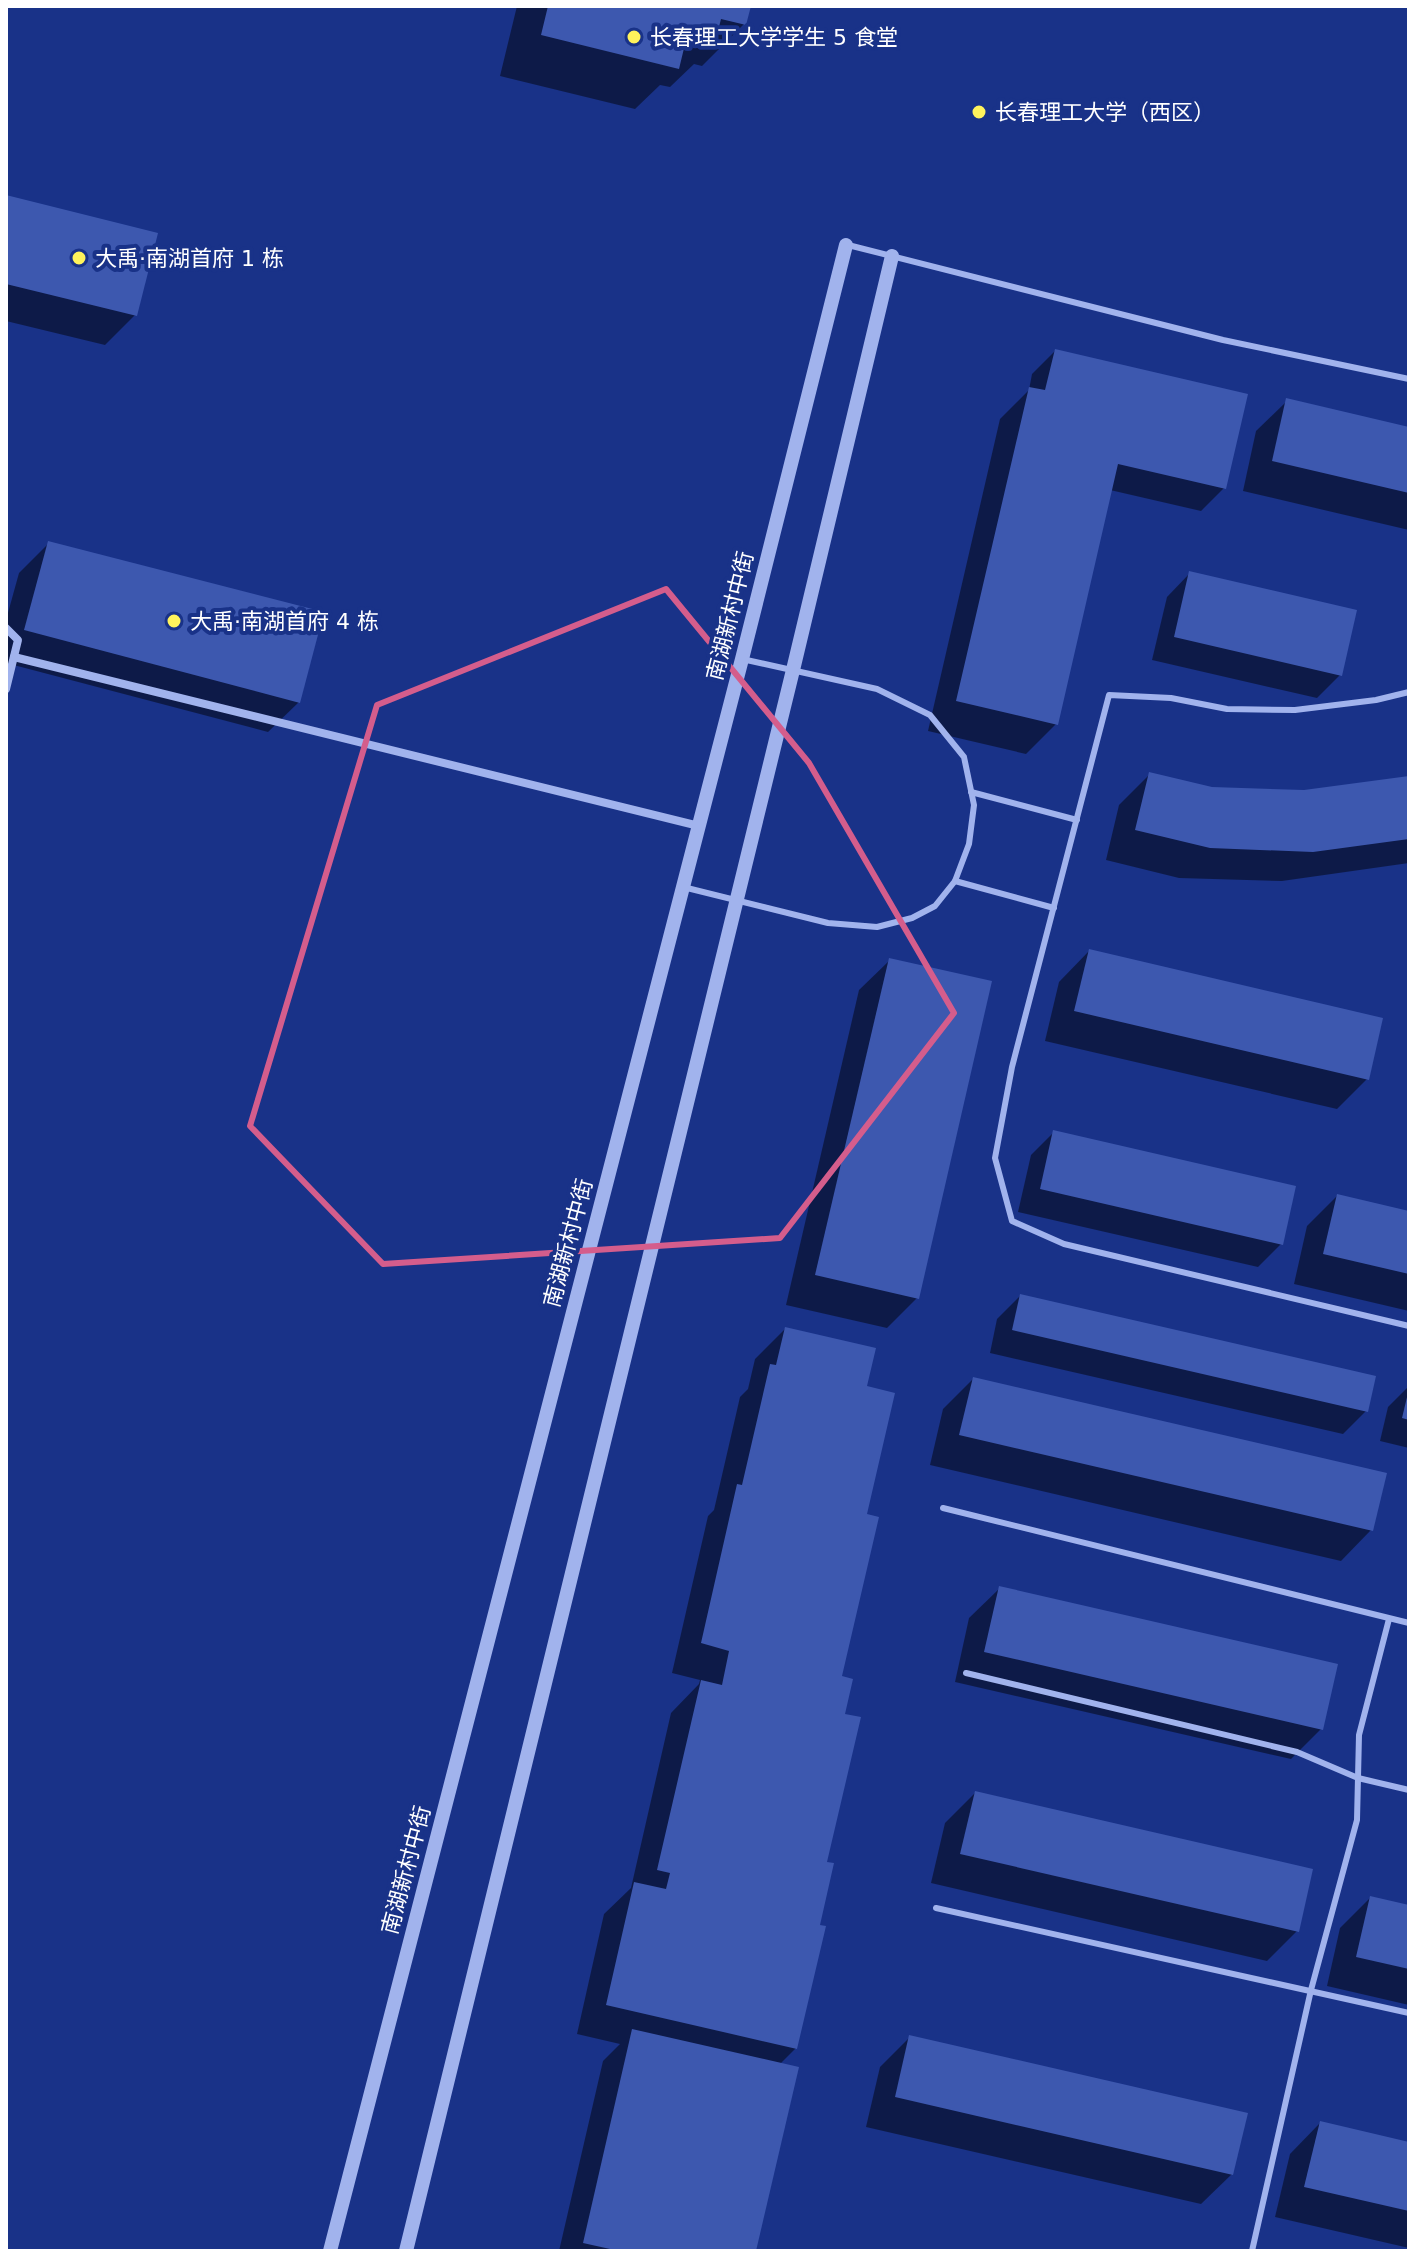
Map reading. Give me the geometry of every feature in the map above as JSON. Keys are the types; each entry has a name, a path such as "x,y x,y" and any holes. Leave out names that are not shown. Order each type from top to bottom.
{"street":[{"name":"南湖新村中街","path":"330,2251 742,659 846,245"},
{"path":"406,2251 892,256"},
{"path":"6,628 18,640 6,689"},
{"path":"14,657 699,826"}],"lane":[{"path":"846,245 1223,340 1409,379"},
{"path":"683,887 828,923 877,927 912,918 935,906 955,881 969,844 974,805 964,757 930,715 877,689 742,659"},
{"path":"1409,692 1376,700 1295,710 1227,709 1171,698 1109,695 1012,1067 995,1158 1012,1221 1064,1244 1409,1326"},
{"path":"971,792 1077,820"},
{"path":"955,881 1054,908"},
{"path":"943,1508 1409,1623"},
{"path":"1252,2251 1311,1990 1357,1820 1359,1735 1389,1619"},
{"path":"966,1673 1297,1752 1358,1778 1409,1790"},
{"path":"936,1908 1409,2013"}],"highlighted area":[{"path":"666,589 809,763 954,1013 780,1238 383,1264 250,1126 377,705"}],"building":[{"name":"长春理工大学学生 5 食堂","path":"548,6 751,6 746,25 721,19 714,47 686,40 679,69 541,35"},
{"name":"大禹·南湖首府 1 栋","path":"6,195 158,233 137,316 6,284"},
{"path":"1055,349 1248,394 1226,489 1118,464 1058,725 956,701 1029,387 1045,390"},
{"path":"1286,398 1409,427 1409,493 1272,461"},
{"name":"大禹·南湖首府 4 栋","path":"48,541 324,612 300,703 24,630"},
{"path":"1189,571 1357,610 1342,676 1174,637"},
{"path":"1149,772 1212,787 1304,790 1409,776 1409,839 1313,852 1210,848 1135,830"},
{"path":"1089,949 1383,1018 1369,1080 1074,1011"},
{"path":"889,958 992,981 919,1299 815,1275"},
{"path":"1053,1130 1296,1186 1283,1245 1040,1189"},
{"path":"1337,1194 1409,1211 1409,1274 1323,1254"},
{"path":"1020,1294 1376,1376 1368,1412 1012,1330"},
{"path":"785,1327 876,1348 867,1386 895,1393 867,1514 879,1517 842,1676 853,1679 845,1714 861,1717 827,1862 834,1863 820,1925 826,1926 797,2049 606,2005 634,1882 666,1889 670,1873 657,1870 701,1680 722,1685 729,1651 701,1643 737,1484 742,1485 770,1364 776,1365"},
{"path":"973,1377 1387,1473 1373,1531 959,1435"},
{"path":"1409,1393 1409,1420 1402,1418"},
{"path":"999,1586 1338,1664 1323,1730 984,1652"},
{"path":"975,1791 1313,1869 1299,1932 960,1854"},
{"path":"1370,1896 1409,1905 1409,1969 1356,1957"},
{"path":"632,2029 799,2067 756,2251 619,2251 583,2243"},
{"path":"909,2035 1248,2113 1233,2175 895,2097"},
{"path":"1320,2121 1409,2142 1409,2211 1304,2187"}],"place":[{"name":"长春理工大学学生 5 食堂","path":"634,37"},
{"name":"长春理工大学（西区）","path":"979,112"},
{"name":"大禹·南湖首府 1 栋","path":"79,258"},
{"name":"大禹·南湖首府 4 栋","path":"174,621"}]}
